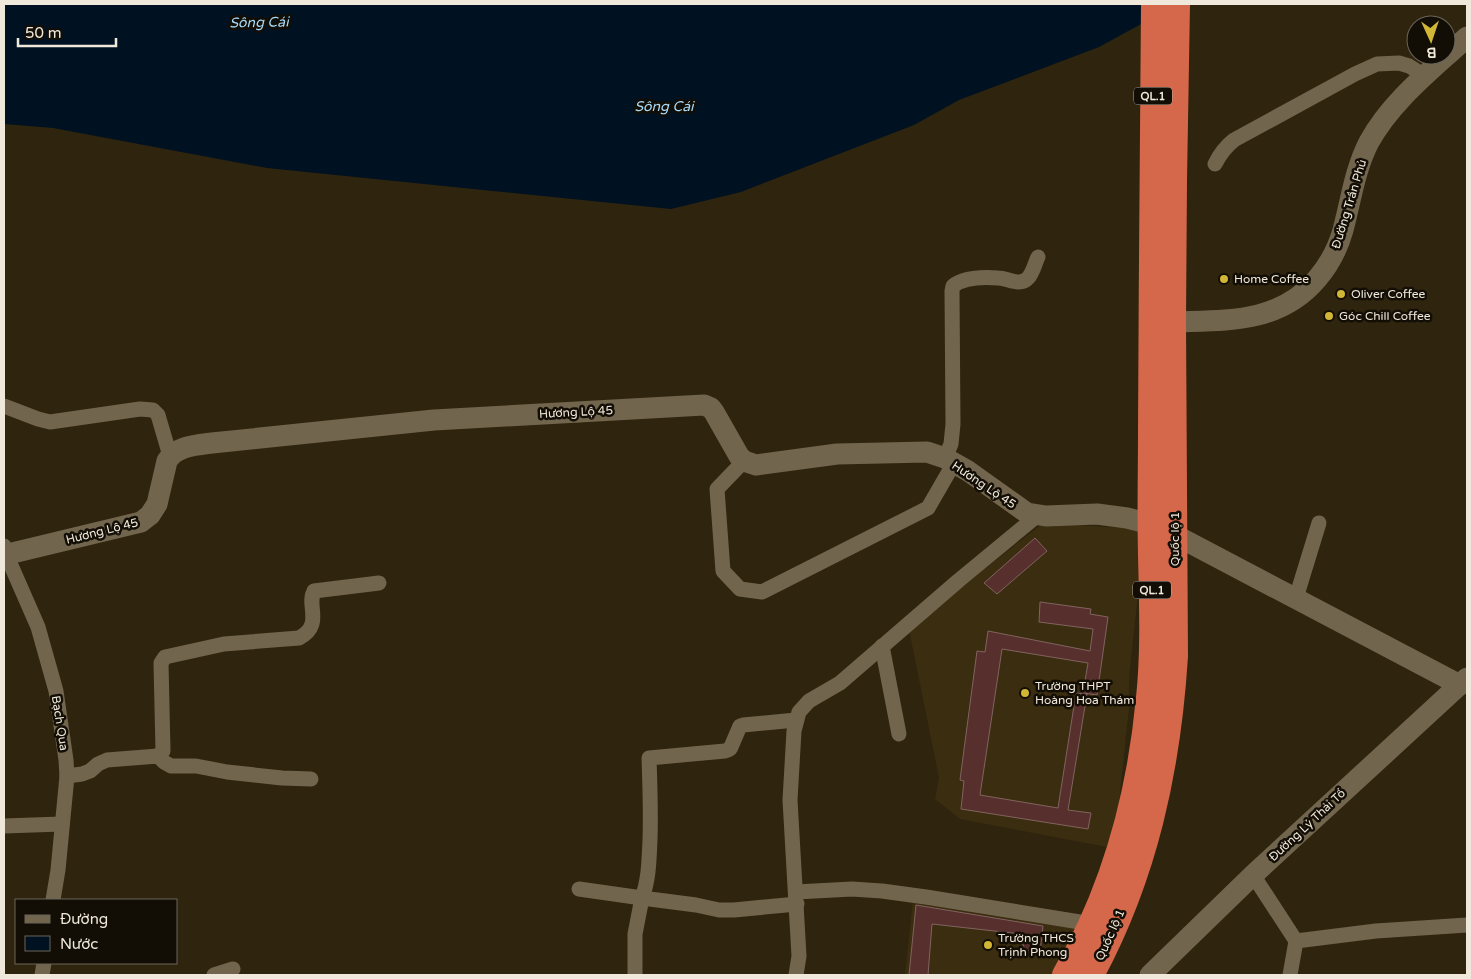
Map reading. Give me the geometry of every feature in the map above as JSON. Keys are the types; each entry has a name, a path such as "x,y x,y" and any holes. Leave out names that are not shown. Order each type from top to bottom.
{"highway":[{"name":"QL.1","path":"1154,4 1163,184"},
{"name":"QL.1","path":"1163,184 1177,4"},
{"name":"Quốc lộ 1","path":"1091,975 1113,931 1132,884 1147,836 1159,786 1172,697 1175,656 1173,322 1163,184"},
{"name":"Quốc lộ 1","path":"1065,975 1092,924 1111,875 1125,831 1145,737 1152,657 1151,524 1163,184"}],"street":[{"name":"Đường Trần Phú","path":"1173,322 1232,320 1257,316 1279,309 1304,293 1330,262 1340,241 1358,171 1370,141 1395,106 1467,37"},
{"path":"1215,164 1226,146 1234,140 1377,64 1399,63 1409,66 1425,76"},
{"path":"744,461 717,489 723,571 740,589 762,592 928,508 950,461 953,424 953,286 964,281 998,278 1020,282 1028,278 1038,257"},
{"name":"Hương Lộ 45","path":"4,552 141,522 150,515 157,504 167,461 178,450 185,448 212,443 434,420 698,405 708,406 714,412 739,456 744,461 756,465 837,454 927,452 950,461 977,477 1027,513 1038,515 1097,514 1127,518 1151,524 1464,682"},
{"path":"4,406 38,420 50,422 140,409 153,410 158,415 170,456"},
{"path":"796,975 799,956 790,800 796,720 799,712 809,701 840,683 1038,515"},
{"path":"1296,598 1319,523"},
{"name":"Bạch Qua","path":"4,552 38,627 56,691 66,760 67,776 53,899"},
{"path":"67,776 90,771 98,764 107,760 158,756 163,751 162,663 165,657 224,644 299,638 311,626 313,615 312,595 314,592 379,583"},
{"path":"882,646 899,734"},
{"name":"Đường Lý Thái Tổ","path":"1150,975 1253,875 1464,682"},
{"path":"635,975 635,934 649,864 651,811 649,758 725,751 732,747 740,726 796,720"},
{"path":"158,756 171,766 196,766 227,772 311,779"},
{"path":"4,826 62,824"},
{"path":"1253,875 1296,941 1290,975"},
{"path":"579,889 696,904 719,910 734,910 852,888 926,896 1092,924"},
{"path":"1296,941 1376,931 1467,926"},
{"path":"214,975 234,969"}],"shaded area":[{"name":"Trường THPT Hoàng Hoa Thám","path":"1043,523 1141,529 1137,603 1129,678 1129,708 1119,803 1107,847 960,819 935,799 939,778 909,630"},
{"name":"Trường THCS Trịnh Phong","path":"913,899 1075,925 1062,965 1055,975 905,975"}],"water":[{"name":"Sông Cái","path":"4,4 1178,4 1099,47 959,100 914,125 741,192 671,209 267,168 53,128 4,124"}],"building":[{"path":"1035,538 1047,551 997,594 984,583"},
{"path":"1040,602 1091,609 1090,614 1108,617 1097,695 1083,693 1088,663 1002,649 980,795 1058,808 1076,693 1087,694 1068,810 1091,813 1088,829 961,809 964,781 960,780 977,651 985,652 988,631 1090,651 1093,629 1039,622"},
{"path":"916,905 1043,926 1040,952 1024,950 1021,934 932,924 928,975 909,975"}],"place":[{"name":"Home Coffee","path":"1224,279"},
{"name":"Oliver Coffee","path":"1341,294"},
{"name":"Góc Chill Coffee","path":"1329,316"},
{"name":"Trường THPT Hoàng Hoa Thám","path":"1025,693"},
{"name":"Trường THCS Trịnh Phong","path":"988,945"}]}
